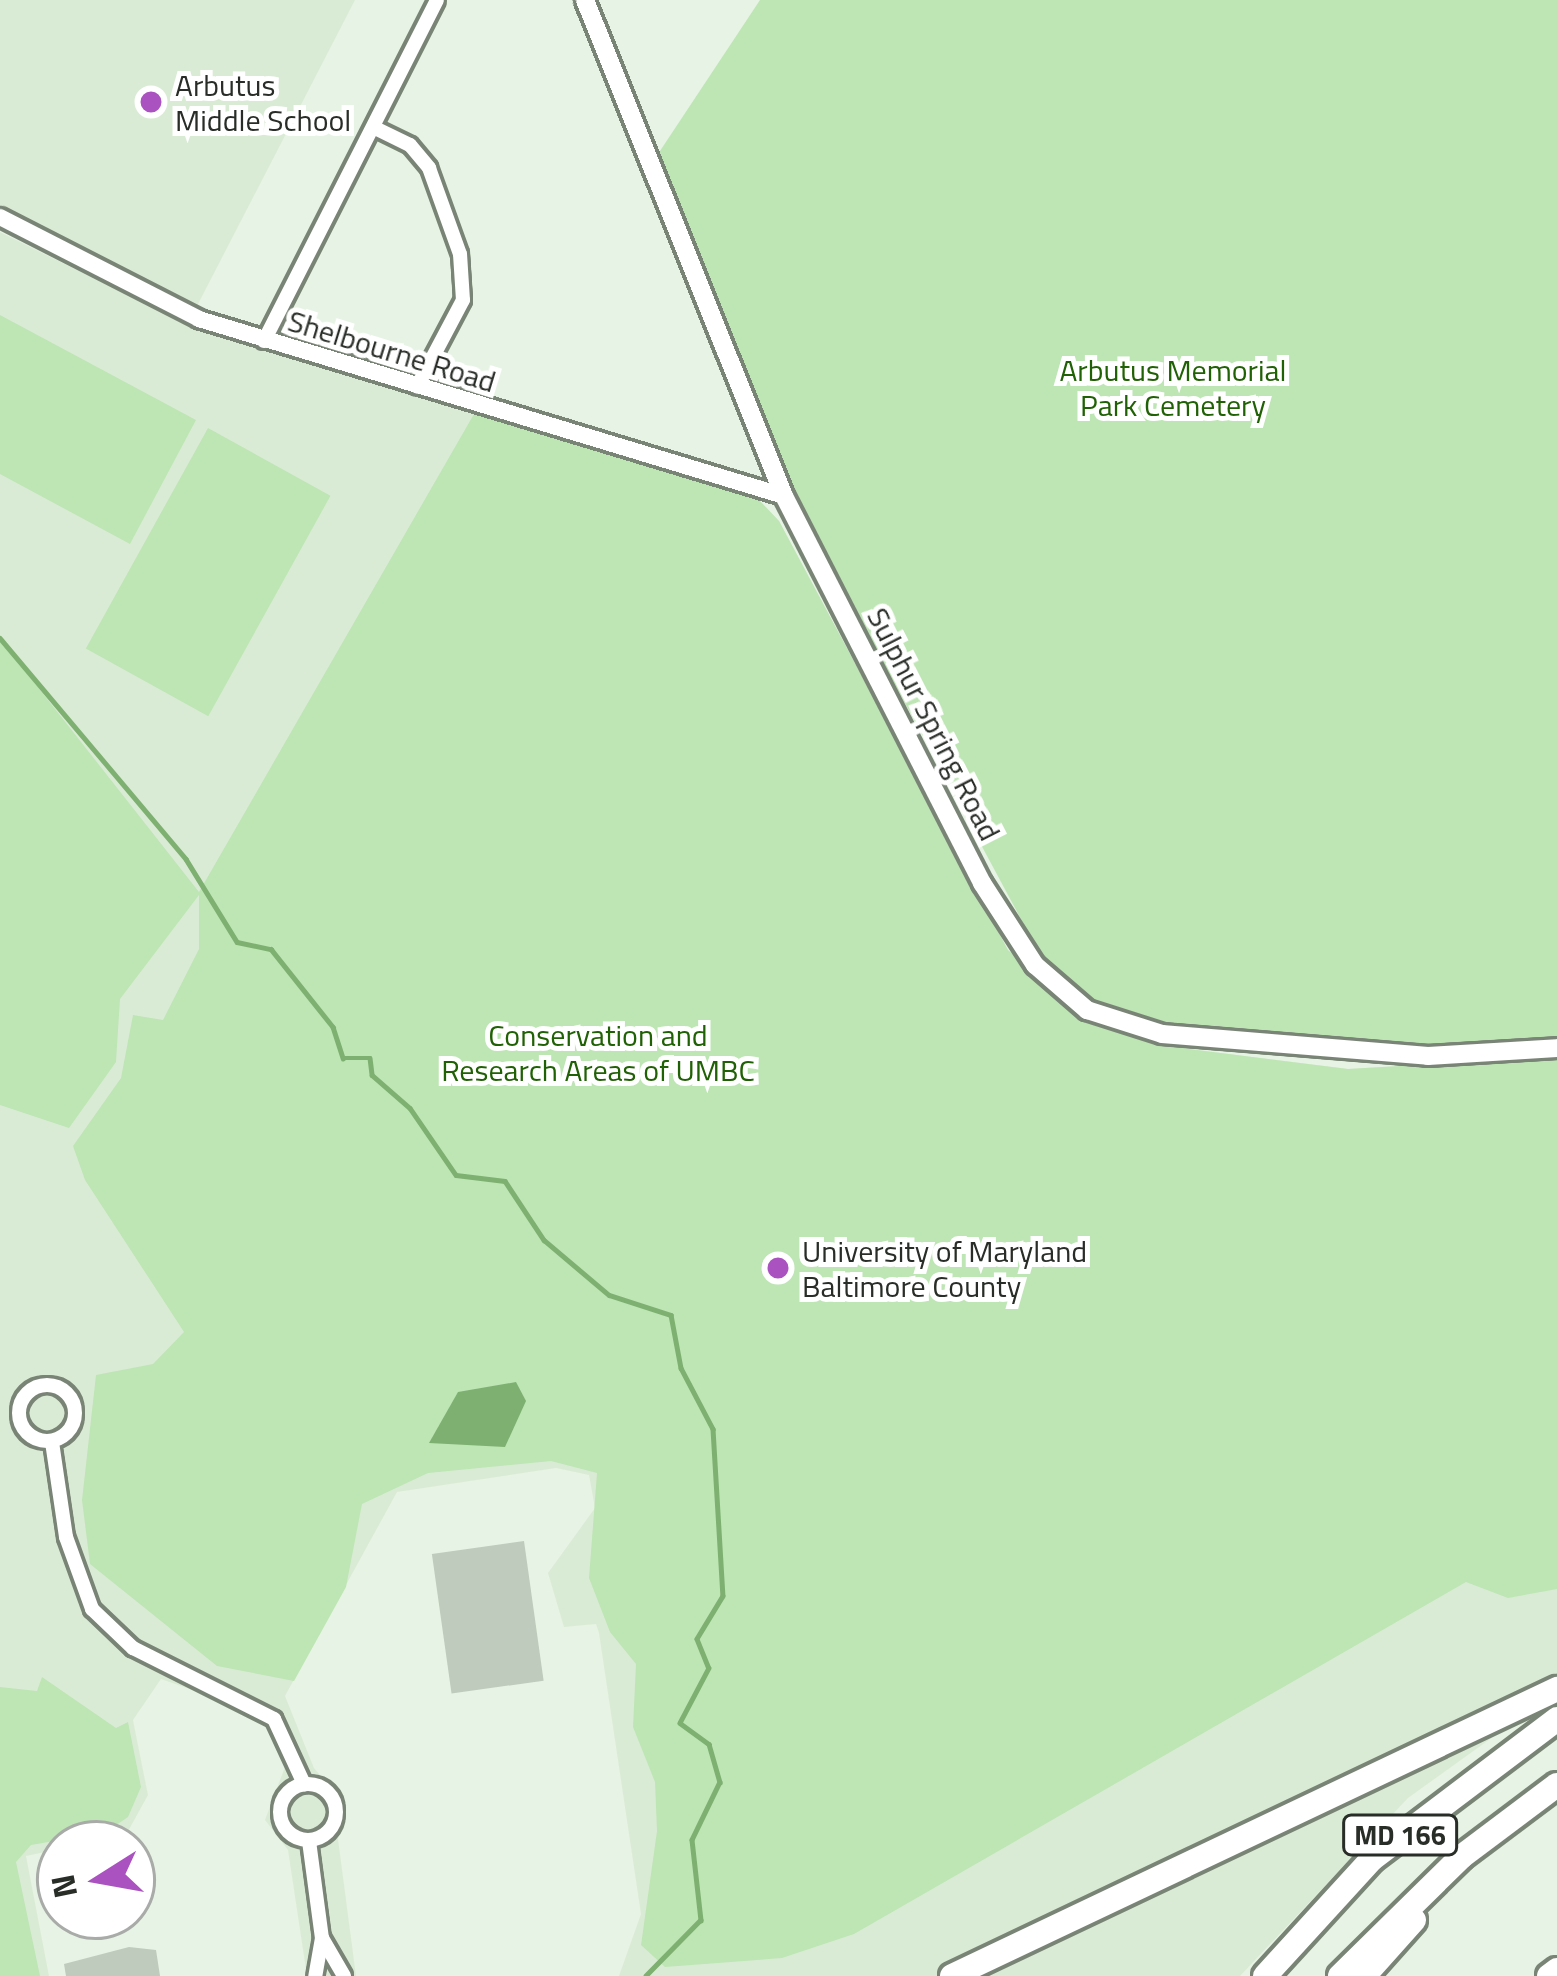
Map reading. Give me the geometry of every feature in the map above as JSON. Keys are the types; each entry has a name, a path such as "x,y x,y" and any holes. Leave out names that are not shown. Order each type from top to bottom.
{"highway":[{"path":"952,1976 1557,1688"},
{"name":"MD 166","path":"1265,1976 1372,1859 1557,1719"},
{"path":"1340,1976 1461,1857 1557,1786"},
{"name":"MD 166","path":"1364,1976 1423,1910 1557,1801"},
{"path":"1549,1976 1557,1970"}],"main road":[{"name":"Sulphur Spring Road","path":"585,0 784,496 982,884 1059,990 1120,1022 1213,1041 1428,1056 1557,1048"}],"street":[{"path":"264,340 437,0"},
{"path":"375,128 410,145 429,168 463,276 454,321 417,387"},
{"name":"Shelbourne Road","path":"0,218 154,300 264,340 784,496"},
{"path":"52,1442 27,1434 19,1418 24,1396 44,1384 65,1391 76,1414 52,1442 66,1537 92,1609 133,1648 274,1719 304,1784 329,1793 336,1810 332,1827 309,1840"},
{"path":"304,1784 282,1801 280,1820 309,1840 322,1938 316,1976"},
{"path":"322,1938 344,1976"}],"shaded area":[{"name":"Arbutus Middle School","path":"0,0 355,0 196,308 0,205"},
{"name":"Conservation and Research Areas of UMBC","path":"0,232 196,329 759,500 779,521 1008,951 1094,1025 1189,1049 1348,1069 1557,1057 1557,1691 1408,1798 1240,1976 619,1976 641,1914 599,1633 596,1624 564,1627 548,1573 595,1508 589,1475 556,1468 397,1492 285,1696 314,1768 346,1806 338,1839 356,1976 307,1976 288,1850 265,1820 285,1767 270,1729 244,1708 161,1679 133,1720 148,1795 134,1820 36,1820 36,1854 26,1856 36,1908 36,1940 42,1940 49,1976 0,1976"},
{"path":"516,1382 526,1401 505,1447 429,1443 458,1392"}],"green space":[{"name":"Arbutus Memorial Park Cemetery","path":"760,0 1557,0 1557,1039 1428,1048 1164,1024 1095,1002 1044,962 799,506 654,160"},
{"path":"0,315 196,420 130,544 0,474"},
{"name":"Conservation and Research Areas of UMBC","path":"474,414 759,500 779,521 1008,950 1094,1025 1189,1049 1348,1069 1557,1057 1557,1589 1508,1598 1466,1582 854,1934 782,1958 665,1967 641,1945 657,1831 655,1782 633,1727 636,1664 610,1632 589,1578 597,1473 551,1461 428,1473 362,1504 346,1587 294,1681 217,1666 90,1564 82,1500 96,1375 153,1364 184,1332 85,1180 73,1146 121,1078 133,1015 163,1020 199,949 199,895 120,999 116,1062 69,1128 0,1105 0,639 199,892"},
{"path":"208,428 330,496 208,716 86,648"},
{"path":"42,1677 116,1728 128,1722 141,1787 124,1820 36,1820 36,1844 16,1862 40,1976 0,1976 0,1687 37,1691"}],"building":[{"path":"524,1541 544,1681 452,1694 432,1554"},
{"path":"129,1947 156,1950 160,1976 66,1976 64,1964"}],"waterway":[{"path":"0,638 186,859 237,942 271,949 333,1027 343,1058 370,1058 372,1075 410,1108 456,1175 505,1181 544,1240 609,1295 671,1315 681,1368 713,1429 723,1596 697,1639 709,1668 680,1723 709,1744 720,1782 692,1840 701,1920 646,1976"}],"place":[{"name":"Arbutus Middle School","path":"151,102"},
{"name":"University of Maryland Baltimore County","path":"778,1268"}]}
